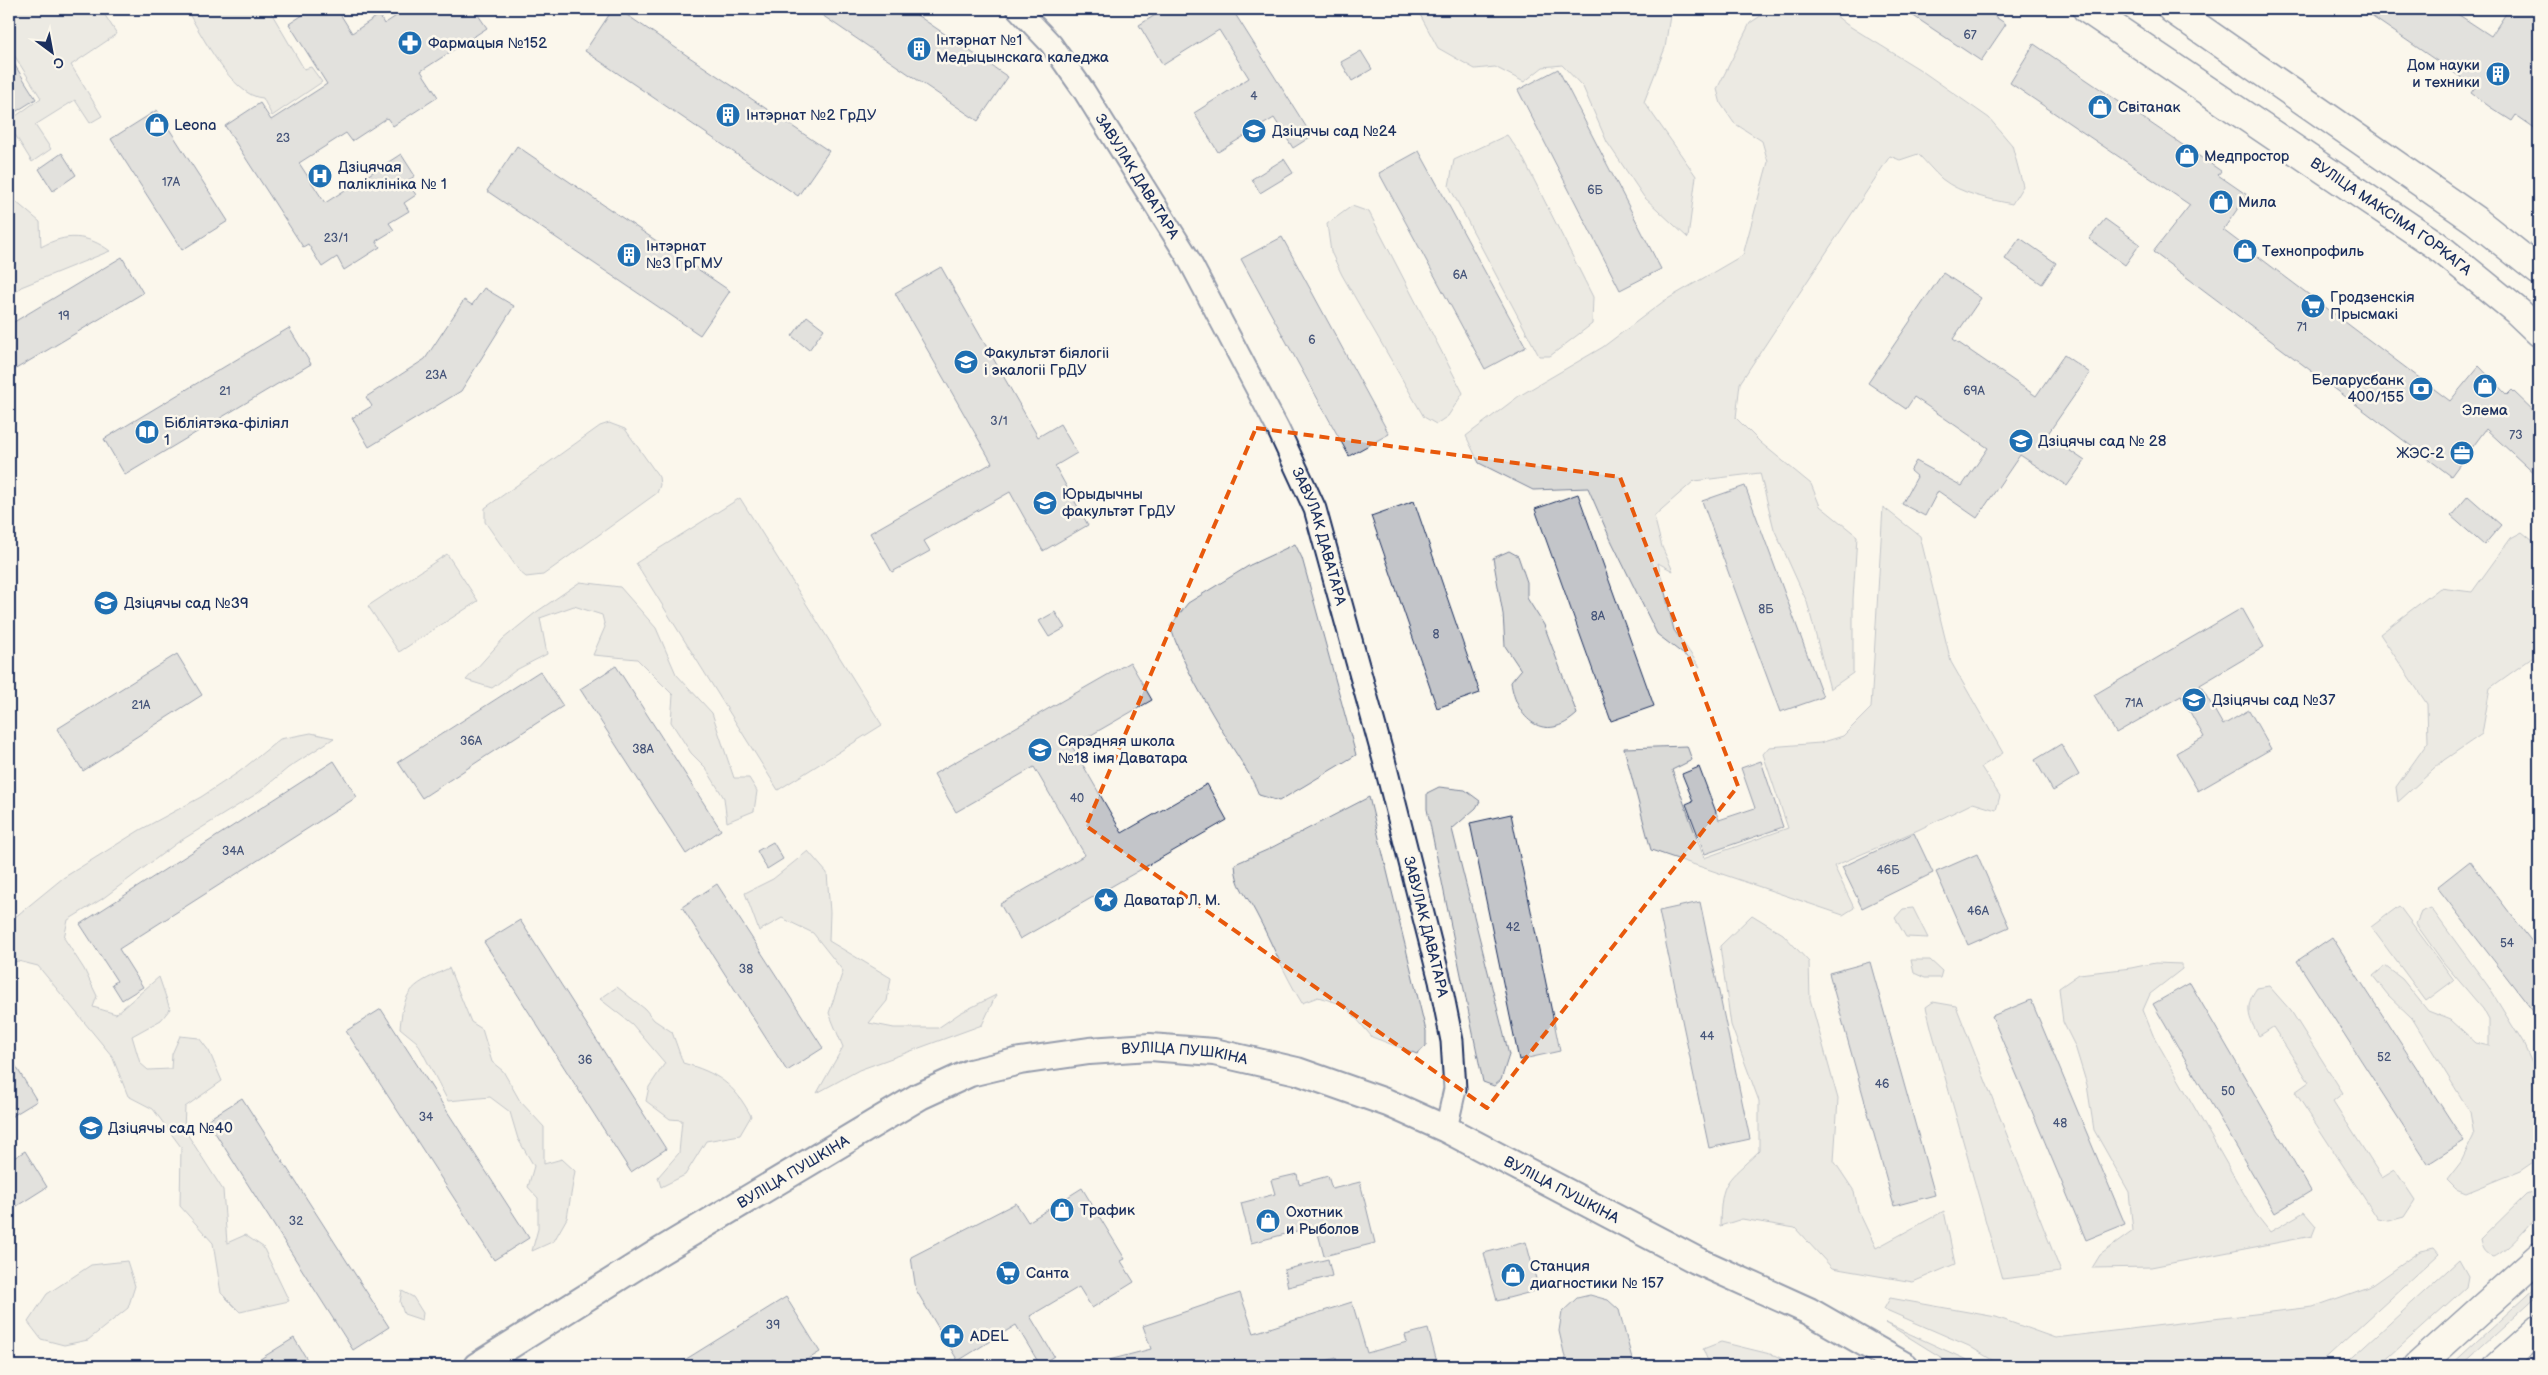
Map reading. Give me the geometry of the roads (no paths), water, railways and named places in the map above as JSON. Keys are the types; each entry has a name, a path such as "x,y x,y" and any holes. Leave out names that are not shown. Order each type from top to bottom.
{"main road":[{"name":"ВУЛІЦА МАКСІМА ГОРКАГА","path":"2087,9 2436,245 2539,332"},
{"path":"2172,9 2475,220 2539,272"},
{"path":"2418,1366 2539,1257"},
{"path":"2498,1366 2539,1329"}],"street":[{"name":"ЗАВУЛАК ДАВАТАРА","path":"1018,9 1051,44 1084,91 1187,256 1278,430 1315,509 1382,752 1440,981 1452,1041 1455,1090 1446,1130"},
{"name":"ВУЛІЦА ПУШКІНА","path":"476,1366 654,1255 920,1096 970,1073 1020,1061 1089,1051 1150,1047 1214,1052 1297,1071 1388,1103 1446,1130 1688,1255 1808,1311 1905,1366"}],"place":[{"name":"Фармацыя №152","path":"410,43"},
{"name":"Інтэрнат №1 Медыцынскага каледжа","path":"919,49"},
{"name":"Дом науки и техники","path":"2498,74"},
{"name":"Світанак","path":"2100,107"},
{"name":"Інтэрнат №2 ГрДУ","path":"728,115"},
{"name":"Leona","path":"157,125"},
{"name":"Дзіцячы сад №24","path":"1254,131"},
{"name":"Медпростор","path":"2187,156"},
{"name":"Дзіцячая паліклініка № 1","path":"320,176"},
{"name":"Мила","path":"2221,202"},
{"name":"Технопрофиль","path":"2245,251"},
{"name":"Інтэрнат №3 ГрГМУ","path":"629,255"},
{"name":"Гродзенскія Прысмакі","path":"2313,306"},
{"name":"Факультэт біялогіі і экалогіі ГрДУ","path":"966,362"},
{"name":"Элема","path":"2485,386"},
{"name":"Беларусбанк 400/155","path":"2421,389"},
{"name":"Бібліятэка-філіял 1","path":"147,432"},
{"name":"Дзіцячы сад № 28","path":"2021,441"},
{"name":"ЖЭС-2","path":"2462,453"},
{"name":"Юрыдычны факультэт ГрДУ","path":"1045,503"},
{"name":"Дзіцячы сад №39","path":"106,603"},
{"name":"Дзіцячы сад №37","path":"2194,700"},
{"name":"Сярэдняя школа №18 імя Даватара","path":"1040,750"},
{"name":"Даватар Л. М.","path":"1106,900"},
{"name":"Дзіцячы сад №40","path":"91,1128"},
{"name":"Трафик","path":"1062,1210"},
{"name":"Охотник и Рыболов","path":"1268,1221"},
{"name":"Санта","path":"1008,1273"},
{"name":"Станция диагностики № 157","path":"1513,1275"},
{"name":"ADEL","path":"952,1336"}]}
